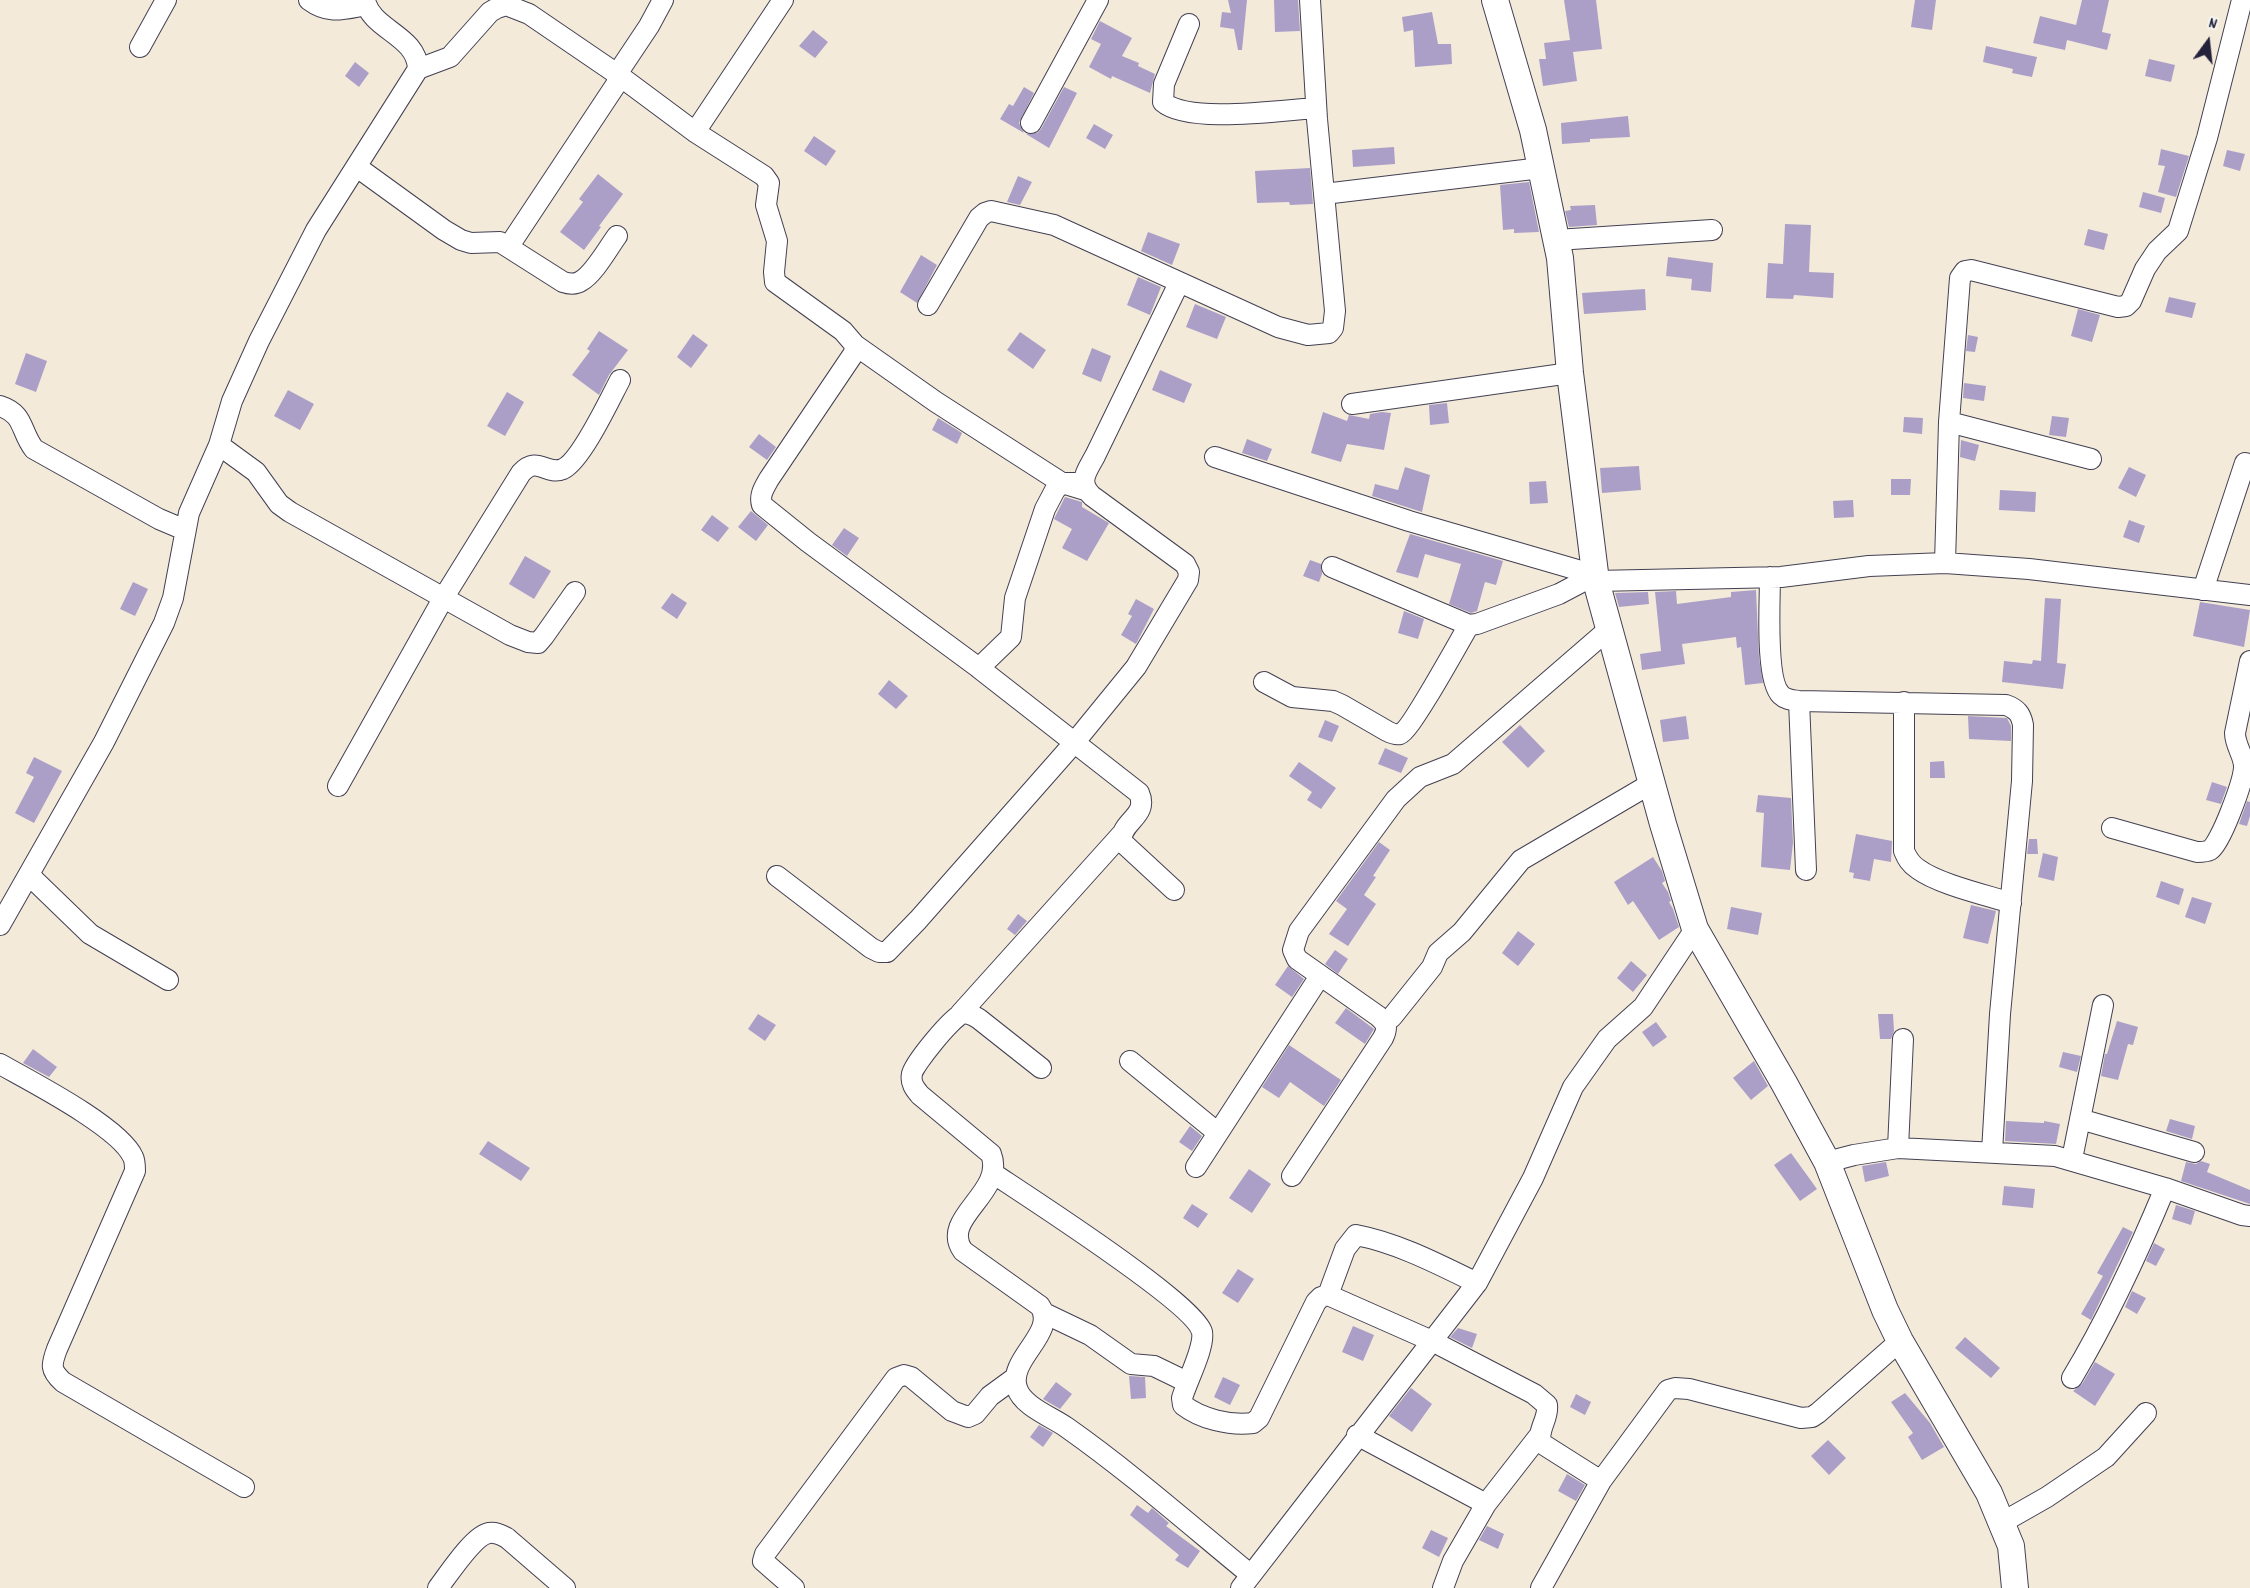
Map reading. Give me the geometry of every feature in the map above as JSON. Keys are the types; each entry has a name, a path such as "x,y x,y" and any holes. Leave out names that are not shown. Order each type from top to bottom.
{"street":[{"path":"140,47 166,0"},
{"path":"0,925 104,742 164,623 173,598 189,513 219,445 232,401 259,341 316,230 418,69 418,58 411,48 369,12 366,2 327,10 319,8 309,0"},
{"path":"509,246 617,83 617,74 649,26 663,0"},
{"path":"695,132 783,0"},
{"path":"1031,123 1098,0"},
{"path":"928,305 979,218 991,212 1054,225 1179,283 1296,333 1319,335 1329,333 1333,328 1335,311 1316,108 1310,0"},
{"path":"1495,0 1533,130 1560,258 1570,373 1595,578 1695,929 1827,1162 1900,1341 1989,1493 2012,1546 2015,1588"},
{"path":"1945,563 1949,422 1960,278 1965,271 1971,270 2118,306 2126,306 2131,301 2145,269 2157,251 2178,231 2207,138 2242,0"},
{"path":"418,69 450,57 490,12 507,2 529,14 617,74 695,132 755,170 769,183 766,206 777,241 775,282 843,331 855,345 936,402 1062,483 1085,486 1144,536 1185,564 1189,572 1188,580 1136,667 1074,743 887,952 879,952 871,948 777,876"},
{"path":"1189,24 1164,84 1163,102 1169,108 1194,113 1226,114 1316,108"},
{"path":"357,167 460,240 471,243 500,242 563,282 580,283 617,236"},
{"path":"1324,194 1541,168"},
{"path":"1556,240 1712,230"},
{"path":"1085,486 1095,456 1179,283"},
{"path":"855,345 854,353 762,490 760,499 762,505 808,542 979,668 1139,793 1143,802 1140,810 1121,835 960,1014 912,1071 911,1078 914,1088 920,1095 992,1154 995,1164 994,1174 960,1226 956,1235 957,1242 963,1251 1040,1306 1044,1312 1090,1335 1131,1364 1154,1366 1187,1382"},
{"path":"1352,404 1570,373"},
{"path":"338,786 444,597 521,472 528,466 536,465 561,470 571,464 582,450 620,380"},
{"path":"0,406 16,414 21,421 27,440 34,449 159,519 185,530"},
{"path":"1949,422 2091,459"},
{"path":"219,445 256,472 279,504 510,635 538,643 575,592"},
{"path":"1215,457 1409,521 1595,578 1770,577 1869,566 1945,563 2029,569 2250,595"},
{"path":"2203,590 2245,462"},
{"path":"979,668 1011,637 1015,598 1022,576 1045,509 1055,490 1062,483"},
{"path":"1332,567 1469,625 1559,594 1595,578"},
{"path":"1770,577 1771,672 1776,689 1782,696 1799,700 2006,705 2015,709 2021,716 2022,781 2000,1014 1992,1152"},
{"path":"1264,682 1292,697 1333,701 1348,707 1387,731 1400,734 1418,712 1469,625"},
{"path":"1292,1176 1387,1029 1385,1022 1297,959 1293,950 1299,931 1396,799 1420,777 1453,764 1610,629"},
{"path":"2112,828 2197,852 2212,849 2230,810 2245,766 2235,744 2235,733 2250,661"},
{"path":"1799,700 1806,870"},
{"path":"1904,702 1904,850 1907,860 1931,877 2012,903"},
{"path":"1385,1022 1392,1017 1432,967 1438,953 1462,932 1521,860 1652,783"},
{"path":"1121,835 1121,841 1125,847 1174,890"},
{"path":"29,875 90,934 168,980"},
{"path":"1016,1377 1016,1387 1020,1395 1066,1427 1246,1582 1477,1282 1533,1178 1573,1087 1607,1040 1643,1007 1695,929"},
{"path":"1196,1167 1320,976"},
{"path":"2072,1159 2103,1005"},
{"path":"960,1014 969,1013 979,1019 1041,1068"},
{"path":"1898,1148 1903,1040"},
{"path":"1130,1061 1218,1133"},
{"path":"0,1064 90,1117 123,1143 133,1157 135,1171 57,1349 52,1363 54,1374 63,1382 244,1487"},
{"path":"2080,1119 2194,1152"},
{"path":"1827,1162 1898,1148 2038,1154 2072,1159 2250,1216"},
{"path":"994,1174 1126,1264 1181,1306 1194,1320 1201,1329 1203,1339 1182,1398 1183,1405 1190,1410 1230,1423 1253,1423 1258,1418 1316,1302 1320,1297 1328,1295 1432,1341 1544,1401 1548,1412 1539,1436 1486,1504 1453,1561 1443,1588"},
{"path":"2072,1378 2095,1338 2165,1188"},
{"path":"1328,1295 1345,1249 1356,1235 1374,1239 1423,1257 1477,1282"},
{"path":"794,1588 763,1561 765,1554 896,1378 904,1375 911,1377 952,1411 968,1417 975,1414 990,1396 1016,1377 1044,1322 1044,1312"},
{"path":"1542,1588 1601,1481 1668,1390 1689,1389 1801,1418 1812,1416 1832,1402 1900,1341"},
{"path":"2003,1522 2047,1497 2106,1457 2146,1413"},
{"path":"1357,1435 1486,1504"},
{"path":"1539,1436 1541,1443 1548,1449 1601,1481"},
{"path":"438,1588 477,1539 487,1533 497,1533 507,1538 565,1588"}],"building":[{"path":"1228,0 1247,0 1242,50 1238,50 1234,29 1220,27 1222,12 1231,13"},
{"path":"1274,0 1298,0 1300,31 1275,32"},
{"path":"1564,0 1596,0 1602,49 1573,52 1577,81 1543,86 1539,59 1546,59 1544,43 1570,40"},
{"path":"1915,0 1936,0 1932,30 1911,27"},
{"path":"2082,0 2109,0 2102,32 2111,34 2107,50 2067,40 2065,50 2033,43 2040,16 2076,25"},
{"path":"1432,12 1438,44 1451,44 1452,64 1415,67 1413,30 1404,32 1402,17"},
{"path":"1100,21 1132,38 1122,56 1139,63 1138,66 1155,74 1150,93 1112,76 1111,79 1089,67 1101,44 1091,39"},
{"path":"813,30 828,42 815,58 799,46"},
{"path":"1986,46 2037,57 2032,77 2012,73 2013,69 1983,62"},
{"path":"2149,59 2175,65 2171,82 2145,76"},
{"path":"355,62 369,73 359,87 345,76"},
{"path":"1024,87 1034,93 1019,123 1024,133 1000,119 1009,104 1013,106"},
{"path":"1064,87 1077,93 1049,148 1026,134 1037,133 1041,129"},
{"path":"1628,116 1630,137 1590,139 1590,142 1562,144 1561,123"},
{"path":"1094,124 1113,135 1105,149 1086,138"},
{"path":"814,136 836,151 826,166 804,151"},
{"path":"1394,147 1395,164 1353,167 1352,150"},
{"path":"2161,149 2189,156 2176,197 2158,192 2165,166 2158,165"},
{"path":"2227,150 2245,154 2240,171 2223,166"},
{"path":"1310,168 1313,204 1257,203 1255,171"},
{"path":"598,174 623,194 584,250 560,232 583,202 579,199"},
{"path":"1018,176 1032,182 1020,205 1007,202"},
{"path":"1529,182 1539,232 1514,233 1514,229 1503,230 1500,185"},
{"path":"2143,192 2165,198 2161,213 2139,207"},
{"path":"1595,205 1597,225 1569,227 1565,211 1571,210 1570,206"},
{"path":"1785,224 1811,225 1809,272 1834,273 1833,298 1794,295 1793,299 1766,298 1768,263 1783,264"},
{"path":"2088,229 2108,234 2104,250 2084,245"},
{"path":"1148,232 1180,244 1172,265 1141,251"},
{"path":"921,255 937,265 917,303 900,292"},
{"path":"1668,257 1713,263 1711,292 1691,290 1692,279 1666,276"},
{"path":"1138,277 1161,287 1150,315 1127,305"},
{"path":"1645,289 1646,310 1584,314 1582,293"},
{"path":"2169,297 2196,303 2192,318 2165,312"},
{"path":"1195,304 1226,317 1217,339 1186,327"},
{"path":"2078,309 2100,315 2092,342 2071,336"},
{"path":"599,331 628,350 609,375 599,395 572,375 590,351 587,349"},
{"path":"1020,332 1046,350 1033,369 1007,350"},
{"path":"693,334 708,345 691,368 677,357"},
{"path":"1968,335 1978,337 1975,352 1966,351"},
{"path":"1092,348 1111,356 1101,382 1082,374"},
{"path":"26,353 47,361 36,392 15,384"},
{"path":"1160,370 1192,384 1184,403 1152,390"},
{"path":"1964,383 1986,386 1984,401 1963,398"},
{"path":"288,390 314,404 300,430 274,416"},
{"path":"507,392 524,402 505,436 487,426"},
{"path":"1447,403 1449,423 1430,425 1429,405"},
{"path":"1323,412 1347,421 1349,415 1369,419 1370,414 1391,413 1384,450 1347,444 1341,462 1311,453"},
{"path":"2052,416 2069,418 2066,437 2049,435"},
{"path":"1904,417 1923,418 1922,434 1903,432"},
{"path":"938,418 962,433 957,444 932,430"},
{"path":"759,434 776,447 767,460 749,447"},
{"path":"1247,439 1272,449 1267,461 1242,453"},
{"path":"1961,440 1979,445 1975,461 1960,457"},
{"path":"1639,466 1641,490 1602,493 1600,468"},
{"path":"1405,467 1430,475 1422,512 1372,496 1375,484 1398,490"},
{"path":"2129,467 2146,475 2136,497 2118,488"},
{"path":"1891,479 1911,479 1910,495 1891,495"},
{"path":"1546,481 1548,503 1530,504 1529,482"},
{"path":"2000,490 2036,492 2035,512 1999,510"},
{"path":"1065,497 1082,502 1082,507 1109,523 1087,561 1062,548 1072,529 1054,519"},
{"path":"1853,500 1854,517 1834,518 1833,501"},
{"path":"751,511 768,525 756,541 738,527"},
{"path":"712,515 729,528 718,542 701,530"},
{"path":"2129,520 2145,526 2139,543 2123,537"},
{"path":"844,528 859,538 847,556 832,545"},
{"path":"1410,534 1503,561 1496,585 1485,582 1477,611 1471,613 1449,604 1461,564 1425,554 1418,578 1396,572"},
{"path":"525,556 551,571 534,599 509,584"},
{"path":"1310,560 1321,564 1322,574 1319,582 1303,576"},
{"path":"133,582 148,589 135,616 120,609"},
{"path":"1756,590 1759,658 1763,683 1745,685 1741,647 1737,648 1736,637 1682,644 1685,664 1642,670 1640,654 1661,651 1655,592 1676,591 1677,604 1731,597 1731,592"},
{"path":"1648,592 1649,604 1619,607 1615,593"},
{"path":"672,593 687,603 677,619 661,608"},
{"path":"2045,598 2061,599 2057,663 2066,664 2063,689 2002,682 2004,661 2032,664 2033,660 2041,661"},
{"path":"1136,599 1154,609 1136,644 1121,635 1132,616 1128,614"},
{"path":"2200,602 2250,610 2244,647 2193,636"},
{"path":"1404,611 1424,619 1418,639 1398,633"},
{"path":"889,680 908,696 896,709 878,694"},
{"path":"1686,716 1689,739 1663,742 1660,720"},
{"path":"1968,716 2007,718 2011,726 2011,741 1969,739"},
{"path":"1325,720 1339,726 1332,742 1318,737"},
{"path":"1520,725 1545,751 1528,768 1502,742"},
{"path":"1385,748 1408,758 1401,773 1378,764"},
{"path":"34,757 62,771 34,823 15,813 34,777 26,773"},
{"path":"1944,761 1945,778 1930,778 1930,762"},
{"path":"1299,762 1336,788 1321,809 1307,800 1312,792 1289,776"},
{"path":"2212,782 2227,787 2221,804 2206,800"},
{"path":"1758,795 1791,798 1793,843 1790,870 1761,867 1764,813 1756,812"},
{"path":"2247,801 2250,802 2250,816 2247,826 2239,824"},
{"path":"1856,834 1892,841 1891,862 1874,859 1870,881 1853,878 1854,873 1849,872"},
{"path":"2029,839 2037,839 2038,854 2027,854"},
{"path":"1379,842 1390,850 1364,895 1376,904 1348,946 1329,934 1347,909 1336,901"},
{"path":"2043,853 2058,857 2054,881 2038,877"},
{"path":"1653,857 1662,871 1665,881 1662,883 1668,892 1671,901 1669,902 1679,927 1659,940 1633,901 1628,905 1614,882"},
{"path":"2161,881 2184,889 2179,905 2156,897"},
{"path":"2192,897 2212,903 2205,924 2185,917"},
{"path":"1971,905 1996,911 1988,944 1963,938"},
{"path":"1731,907 1762,913 1758,935 1727,929"},
{"path":"1018,914 1027,921 1015,935 1007,929"},
{"path":"1518,931 1535,944 1518,966 1502,953"},
{"path":"1335,950 1348,959 1338,974 1325,964"},
{"path":"1631,961 1647,975 1633,992 1617,978"},
{"path":"1288,966 1304,979 1292,997 1275,985"},
{"path":"1346,1008 1374,1029 1365,1044 1335,1023"},
{"path":"758,1014 776,1025 765,1041 748,1029"},
{"path":"1878,1014 1893,1014 1894,1031 1891,1039 1880,1039"},
{"path":"2117,1021 2138,1027 2133,1045 2128,1044 2118,1080 2101,1076 2105,1054 2107,1054"},
{"path":"1656,1022 1667,1037 1653,1047 1642,1032"},
{"path":"1289,1045 1341,1080 1324,1106 1290,1082 1279,1098 1262,1087"},
{"path":"33,1049 57,1067 49,1077 23,1063"},
{"path":"2063,1052 2081,1056 2077,1072 2059,1067"},
{"path":"1754,1061 1768,1086 1751,1100 1733,1078"},
{"path":"2170,1119 2195,1126 2192,1139 2166,1131"},
{"path":"2006,1121 2044,1123 2044,1121 2060,1124 2056,1144 2005,1141"},
{"path":"1190,1126 1202,1136 1192,1151 1179,1142"},
{"path":"488,1141 530,1168 521,1181 479,1154"},
{"path":"1791,1153 1817,1189 1800,1201 1774,1165"},
{"path":"2201,1161 2210,1164 2207,1172 2250,1190 2250,1204 2181,1181 2186,1162 2196,1164"},
{"path":"1886,1162 1889,1176 1865,1182 1862,1166"},
{"path":"1249,1169 1271,1184 1252,1213 1229,1198"},
{"path":"2004,1186 2035,1189 2033,1208 2002,1205"},
{"path":"1192,1204 1208,1214 1198,1228 1183,1218"},
{"path":"2176,1205 2195,1211 2191,1225 2172,1219"},
{"path":"2123,1227 2133,1232 2091,1320 2081,1314 2103,1276 2097,1273"},
{"path":"2154,1243 2165,1249 2156,1266 2146,1261"},
{"path":"1238,1269 1254,1279 1238,1303 1222,1293"},
{"path":"2132,1291 2146,1298 2137,1314 2125,1307"},
{"path":"1353,1326 1374,1335 1363,1361 1342,1352"},
{"path":"1458,1328 1477,1334 1472,1348 1450,1337"},
{"path":"1965,1337 2000,1368 1991,1378 1955,1348"},
{"path":"2095,1362 2115,1374 2095,1406 2073,1391 2082,1384"},
{"path":"1129,1376 1145,1377 1146,1398 1131,1399"},
{"path":"1223,1377 1240,1385 1230,1405 1214,1397"},
{"path":"1056,1382 1072,1394 1060,1409 1043,1399"},
{"path":"1411,1388 1432,1404 1412,1432 1389,1416"},
{"path":"1905,1393 1930,1423 1944,1447 1922,1460 1908,1437 1913,1433 1891,1402"},
{"path":"1576,1394 1591,1402 1585,1415 1570,1407"},
{"path":"1039,1425 1053,1433 1043,1447 1030,1437"},
{"path":"1828,1440 1846,1458 1829,1475 1811,1456"},
{"path":"1567,1474 1585,1485 1576,1501 1558,1491"},
{"path":"1137,1505 1148,1513 1152,1508 1169,1523 1166,1526 1200,1551 1188,1568 1175,1560 1179,1555 1130,1515"},
{"path":"1487,1526 1504,1534 1498,1549 1479,1540"},
{"path":"1431,1530 1448,1538 1439,1557 1422,1548"}]}
